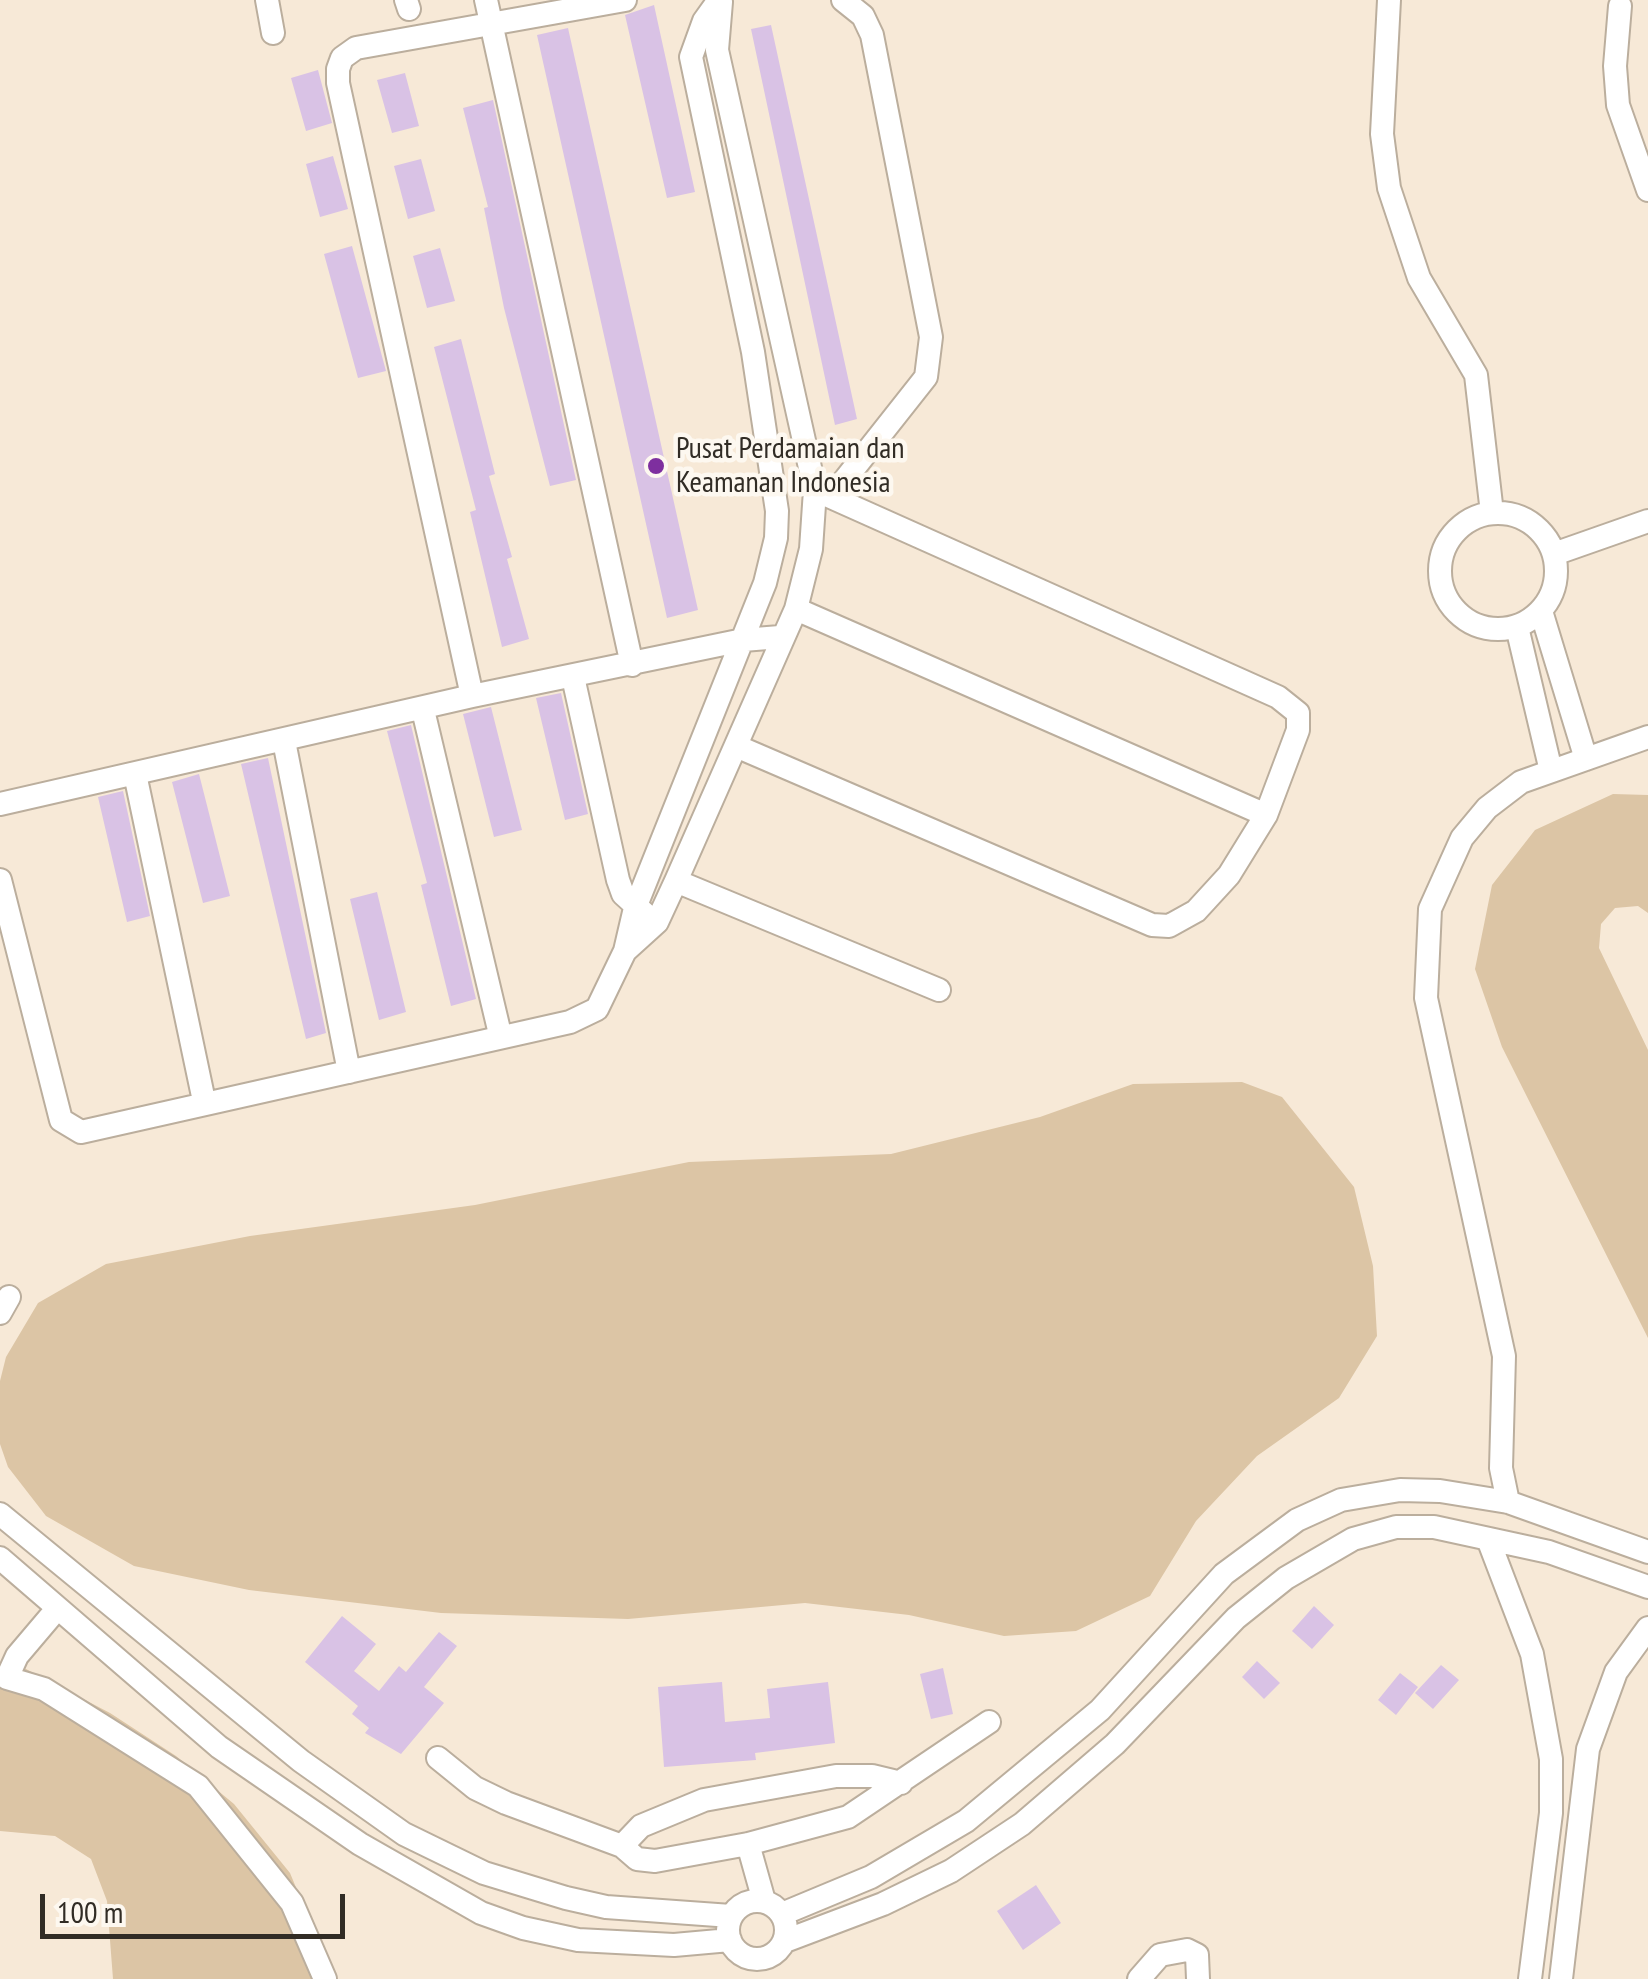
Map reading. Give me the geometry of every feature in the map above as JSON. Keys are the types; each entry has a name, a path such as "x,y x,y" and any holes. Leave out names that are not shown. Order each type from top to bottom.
{"street":[{"path":"267,0 273,33"},
{"path":"486,0 495,26 632,665"},
{"path":"472,696 342,102 338,68 342,58 356,48 626,0"},
{"path":"625,951 656,922 676,882 796,609 824,493 717,50 721,0"},
{"path":"0,880 66,1126 88,1131 500,1034 570,1022 596,1010 625,951 635,908 771,564 778,510 753,352 691,57 704,20 721,0"},
{"path":"824,493 926,377 931,337 872,34 864,16 843,0"},
{"path":"1389,0 1382,114 1389,188 1419,278 1476,375 1492,512"},
{"path":"1620,6 1615,66 1618,105 1648,190"},
{"path":"736,746 1152,924 1184,922 1229,875 1266,814 1298,730 1298,713 1291,705 824,493"},
{"path":"1492,512 1531,522 1554,554 1557,574 1552,594 1540,611 1517,626 1496,630 1474,625 1456,612 1444,594 1440,573 1443,551 1454,532 1471,519 1492,512"},
{"path":"1554,554 1648,521"},
{"path":"796,609 1266,814"},
{"path":"1540,611 1586,758"},
{"path":"1517,626 1551,772"},
{"path":"0,804 472,696 743,640 780,638"},
{"path":"573,677 618,880 635,908 656,922"},
{"path":"424,710 500,1034"},
{"path":"1508,1502 1501,1468 1504,1356 1426,998 1425,942 1430,909 1462,838 1487,808 1521,782 1648,736"},
{"path":"284,741 348,1072"},
{"path":"135,774 204,1102"},
{"path":"676,882 939,990"},
{"path":"1648,1552 1508,1502 1440,1491 1400,1490 1341,1500 1297,1520 1224,1574 1100,1710 966,1821 871,1877 773,1907 745,1903 731,1916 730,1940 757,1969 784,1941 883,1904 951,1871 1022,1824 1115,1744 1236,1618 1320,1556 1353,1539 1396,1527 1434,1527 1548,1552 1648,1588"},
{"path":"0,1514 328,1783 404,1834 484,1873 606,1907 731,1916"},
{"path":"1488,1539 1532,1654 1551,1759 1550,1813 1530,1979"},
{"path":"0,1558 219,1747 308,1811 419,1880 481,1913 523,1928 626,1944 730,1940"},
{"path":"56,1610 4,1677 44,1688 198,1786 292,1903 325,1979"},
{"path":"1561,1979 1588,1748 1616,1672 1648,1628"},
{"path":"438,1758 475,1788 506,1803 622,1846 637,1860 655,1861 748,1844 848,1817 988,1722"},
{"path":"622,1846 641,1826 704,1800 836,1776 872,1776 900,1783"},
{"path":"308,1811 328,1783"},
{"path":"748,1844 784,1941"},
{"path":"1139,1979 1160,1956 1186,1950 1198,1955 1198,1979"}],"shaded area":[{"path":"1613,794 1648,795 1648,913 1638,906 1615,908 1601,924 1599,948 1648,1050 1648,1338 1502,1047 1475,969 1492,885 1535,830"},
{"path":"1242,1082 1282,1097 1354,1187 1373,1266 1377,1336 1339,1398 1257,1456 1196,1521 1150,1596 1076,1631 1004,1636 909,1615 805,1603 628,1619 441,1613 249,1590 134,1566 46,1516 8,1467 0,1444 0,1381 6,1357 38,1303 106,1264 250,1236 475,1205 689,1162 891,1154 1040,1117 1133,1084"},
{"path":"0,1664 26,1669 110,1713 176,1756 234,1804 290,1873 334,1979 113,1979 107,1901 91,1859 55,1836 0,1831"}],"building":[{"path":"654,5 695,192 667,198 625,15"},
{"path":"771,25 857,419 835,425 751,29"},
{"path":"568,28 698,610 667,618 537,35"},
{"path":"318,70 332,123 306,131 291,78"},
{"path":"405,73 419,126 392,133 377,80"},
{"path":"493,100 576,480 550,486 504,308 484,208 488,207 463,108"},
{"path":"333,156 348,209 320,217 306,164"},
{"path":"421,159 435,211 408,219 394,166"},
{"path":"352,246 386,371 358,378 324,254"},
{"path":"440,248 455,301 427,308 413,256"},
{"path":"461,339 495,474 489,476 512,557 507,559 529,639 502,647 470,512 476,510 434,347"},
{"path":"561,693 588,814 565,820 536,698"},
{"path":"491,707 522,830 494,837 463,714"},
{"path":"411,725 476,999 451,1006 421,885 427,883 387,731"},
{"path":"268,758 326,1033 306,1039 241,764"},
{"path":"199,774 230,896 203,903 172,782"},
{"path":"123,791 150,916 127,922 98,797"},
{"path":"377,892 406,1012 379,1020 350,899"},
{"path":"1314,1606 1334,1625 1312,1649 1292,1631"},
{"path":"342,1616 376,1644 354,1671 379,1691 399,1666 406,1672 439,1632 457,1646 424,1687 444,1703 401,1754 365,1733 369,1728 352,1714 358,1706 305,1662"},
{"path":"1257,1661 1280,1683 1264,1699 1242,1677"},
{"path":"1441,1665 1459,1680 1433,1709 1415,1693"},
{"path":"943,1668 953,1714 931,1719 920,1674"},
{"path":"1400,1673 1418,1687 1396,1715 1378,1700"},
{"path":"722,1682 725,1722 770,1718 767,1689 828,1682 835,1743 755,1753 756,1760 664,1767 658,1687"},
{"path":"1036,1885 1061,1923 1023,1950 997,1911"}],"place":[{"name":"Pusat Perdamaian dan Keamanan Indonesia","path":"656,466"}]}
